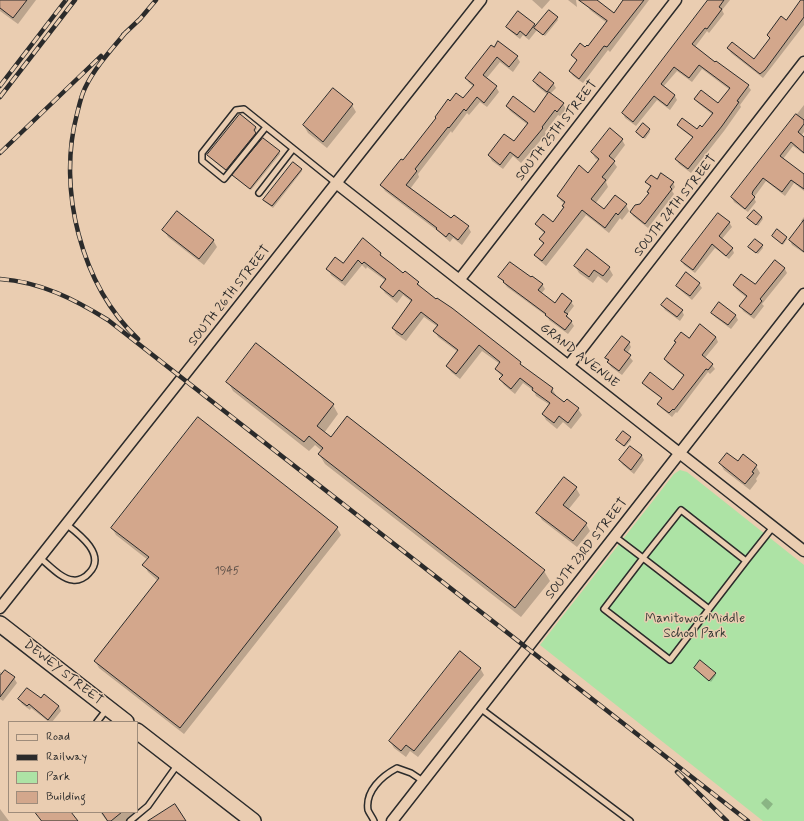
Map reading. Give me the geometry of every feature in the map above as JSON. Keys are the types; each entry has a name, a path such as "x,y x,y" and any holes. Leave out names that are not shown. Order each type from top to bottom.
{"street":[{"name":"SOUTH 26TH STREET","path":"0,608 481,0"},
{"name":"SOUTH 25TH STREET","path":"460,279 676,0"},
{"name":"SOUTH 24TH STREET","path":"570,365 804,62"},
{"name":"GRAND AVENUE","path":"336,183 570,365 804,551"},
{"name":"SOUTH 23RD STREET","path":"392,821 804,294"},
{"name":"DEWEY STREET","path":"0,624 125,721"},
{"path":"138,732 253,821"}],"lane":[{"path":"266,127 224,179 202,161 202,153 236,110 244,109 336,183"},
{"path":"259,193 294,149"},
{"path":"746,561 681,510 604,609 670,660 773,527"},
{"path":"40,558 64,577 73,580 86,577 92,571 95,561 91,548 83,538 66,524"},
{"path":"614,536 709,610"},
{"path":"98,721 108,708"},
{"path":"480,708 630,821"},
{"path":"130,821 148,806 179,763"},
{"path":"374,821 368,810 370,795 378,782 386,774 397,768 411,773 423,781"}],"green space":[{"name":"Manitowoc Middle School Park","path":"680,470 687,472 804,565 804,821 763,821 540,645 674,474"}],"building":[{"path":"0,0 27,0 13,18 0,8"},
{"path":"579,0 597,0 614,13 623,0 644,0 607,47 604,46 579,79 569,71 577,60 571,55 580,43 585,47 587,45 588,46 607,21"},
{"path":"708,0 724,0 719,7 722,9 707,29 705,28 692,44 749,85 737,101 739,102 722,126 688,169 675,159 693,137 677,125 682,118 697,129 700,125 702,127 713,113 694,99 701,90 718,103 730,88 699,65 689,78 674,67 661,84 675,95 667,106 654,96 633,122 622,113"},
{"path":"801,0 804,0 804,17 765,70 760,74 727,48 732,42 754,59 770,38 767,35 781,16 786,20"},
{"path":"549,10 558,17 543,35 534,28"},
{"path":"518,11 535,24 526,36 520,31 517,35 506,27"},
{"path":"498,41 518,56 509,67 497,57 483,75 497,86 484,103 477,97 466,111 464,109 415,169 417,171 406,185 451,218 454,215 469,226 458,240 449,233 446,237 436,229 437,228 380,185 401,159 403,160 436,118 435,117 448,99 450,101 456,93 463,98 474,85 465,78 491,45 494,47"},
{"path":"540,72 554,83 547,92 533,81"},
{"path":"333,88 353,104 323,142 303,125"},
{"path":"549,92 564,103 557,112 555,110 542,127 543,128 518,158 510,152 500,165 488,155 504,134 514,141 528,123 506,106 513,96 534,112"},
{"path":"240,114 256,127 254,130 256,133 226,170 207,155"},
{"path":"796,114 804,120 804,124 798,132 804,137 804,153 791,142 780,156 804,174 804,189 791,180 782,192 763,178 753,191 752,194 755,197 745,209 731,197"},
{"path":"643,123 650,129 643,138 636,132"},
{"path":"610,128 623,139 609,156 615,161 602,177 606,180 591,199 604,209 615,195 627,204 618,215 616,213 605,228 582,210 542,261 534,255 544,243 539,239 545,232 535,224 543,214 553,222 564,207 562,206 565,202 557,196 579,165 588,173 599,159 591,152"},
{"path":"263,138 280,151 250,189 232,175"},
{"path":"293,162 302,169 272,206 263,200"},
{"path":"661,173 674,182 670,187 672,189 645,224 630,212 635,205 640,204 649,193 647,192 651,186 645,182 651,175 657,179"},
{"path":"754,210 762,217 756,225 747,218"},
{"path":"177,211 214,240 199,259 162,230"},
{"path":"718,213 730,222 719,236 733,248 726,256 712,244 693,270 681,261"},
{"path":"804,220 804,252 789,240"},
{"path":"777,229 787,237 782,244 772,236"},
{"path":"363,238 381,253 380,255 403,273 405,271 419,282 417,284 436,299 437,298 452,308 521,362 520,364 553,388 551,392 564,402 567,399 579,408 568,423 559,416 554,423 542,414 550,403 532,390 533,388 520,378 511,389 499,379 503,375 495,369 500,362 479,345 456,374 446,366 458,350 433,331 438,325 421,312 402,335 392,328 412,300 399,290 393,297 380,287 386,279 364,262 362,264 358,260 342,281 326,269 335,257 343,263"},
{"path":"755,239 763,245 756,253 748,247"},
{"path":"587,249 610,267 603,276 594,270 589,277 574,266"},
{"path":"775,260 785,268 760,299 762,301 751,315 739,306 747,296 733,285 741,274 755,284"},
{"path":"510,262 543,284 538,290 555,303 562,293 572,301 564,312 568,314 566,316 572,321 565,330 498,277"},
{"path":"686,272 700,283 690,296 676,286"},
{"path":"667,298 683,310 677,317 661,305"},
{"path":"719,302 736,315 728,325 711,313"},
{"path":"700,324 716,337 702,355 713,364 708,370 706,369 674,410 673,409 669,413 657,404 662,398 642,383 650,372 673,390 684,375 664,359 681,332 689,338"},
{"path":"622,336 630,342 624,350 631,355 619,371 607,362 609,360 605,358"},
{"path":"256,343 334,404 317,426 331,437 347,416 545,570 515,608 318,454 323,448 309,436 304,442 226,382"},
{"path":"198,417 338,527 180,728 94,661 159,578 142,565 149,557 111,528"},
{"path":"623,431 631,437 624,446 616,440"},
{"path":"630,446 642,455 631,470 619,460"},
{"path":"727,453 738,461 743,454 757,465 752,472 754,473 745,484 719,463"},
{"path":"564,477 577,487 563,505 587,523 573,541 536,513"},
{"path":"460,651 481,668 414,751 406,745 401,751 389,741"},
{"path":"700,660 716,673 709,681 694,668"},
{"path":"5,670 15,677 0,697 0,676"},
{"path":"27,688 41,698 44,694 59,706 48,720 29,704 27,706 18,699"},
{"path":"175,804 186,821 148,821"},
{"path":"36,813 72,813 78,821 42,821"},
{"path":"103,813 121,813 111,821 108,821"}],"railway":[{"path":"0,86 66,0"},
{"path":"0,97 75,0"},
{"path":"123,35 140,19 156,0"},
{"path":"126,32 89,80 80,101 72,143 70,173 72,204 88,264 102,292 118,317 138,339"},
{"path":"0,153 101,56"},
{"path":"0,279 29,284 57,293 83,305 108,320 748,821"},
{"path":"677,772 727,821"}]}
